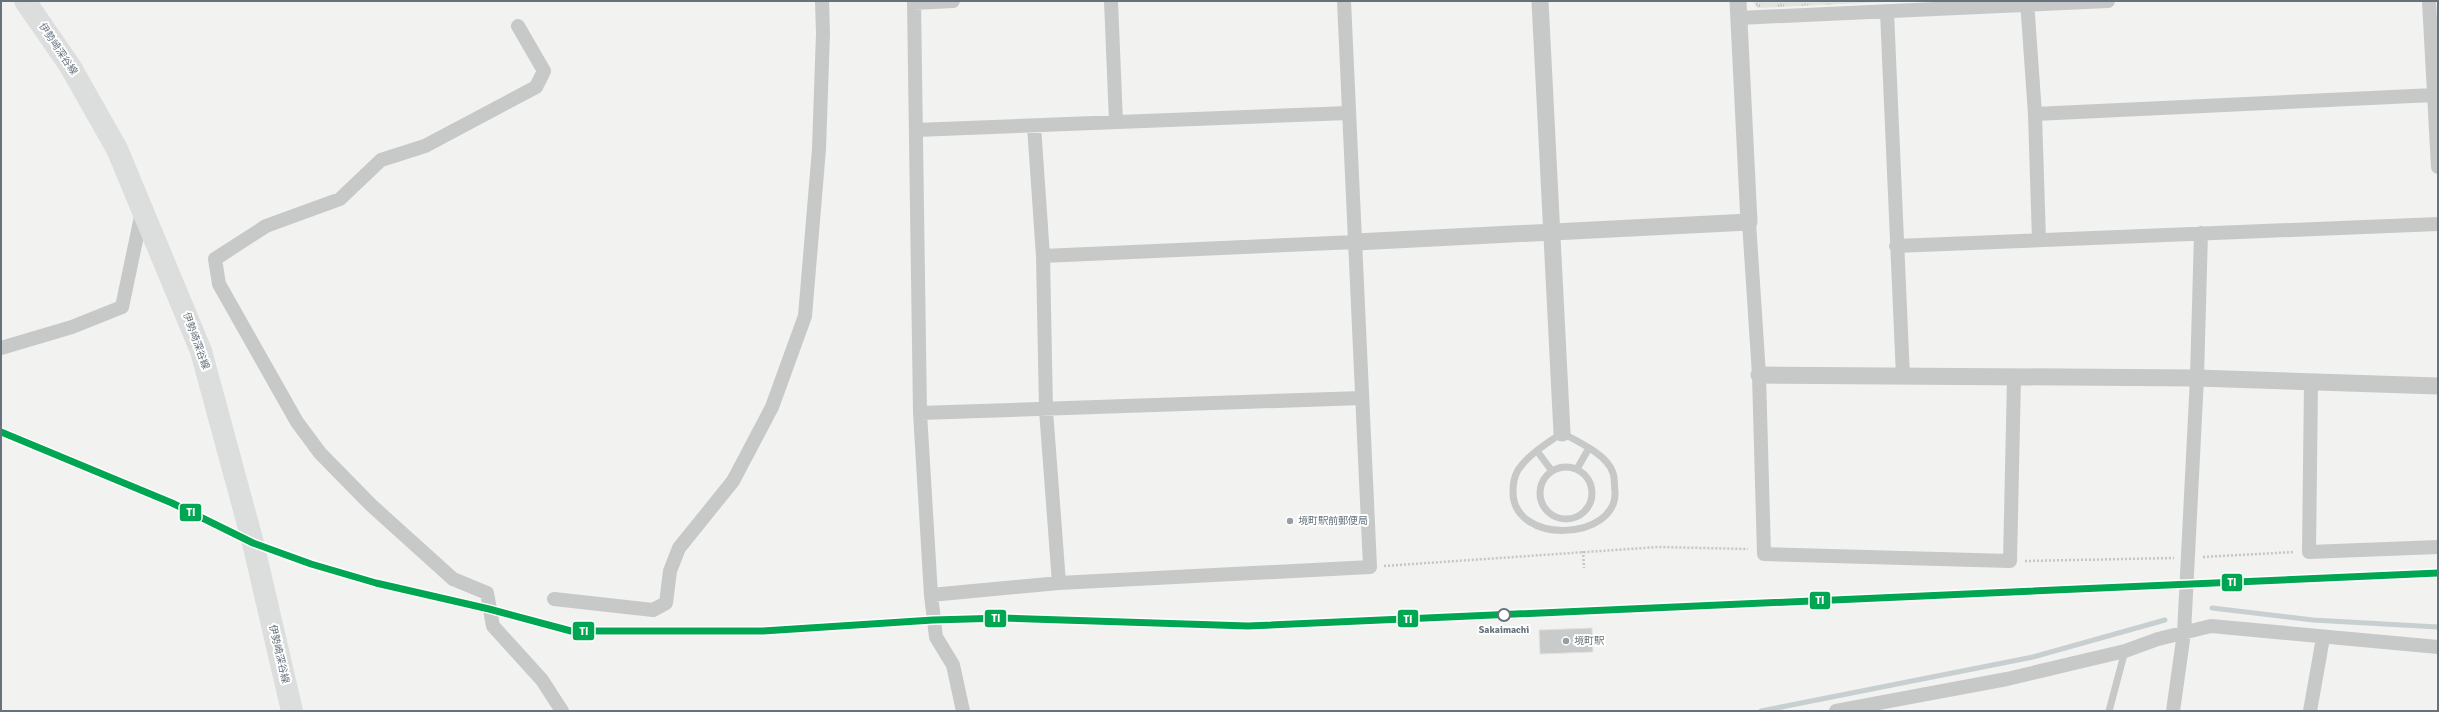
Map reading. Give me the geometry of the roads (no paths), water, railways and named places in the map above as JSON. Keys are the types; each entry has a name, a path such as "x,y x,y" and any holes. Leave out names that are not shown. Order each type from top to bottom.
{"main road":[{"name":"伊勢崎深谷線","path":"25,1 70,66 120,156 201,351 253,543 292,711"}],"street":[{"path":"554,599 653,610 666,603 670,571 680,548 733,481 772,407 805,316 817,196 823,40 822,1"},
{"path":"953,1 914,2 920,413 930,595 936,638 953,665 963,711"},
{"path":"1111,1 1116,122"},
{"path":"930,595 1059,583 1370,567 1344,1"},
{"path":"1540,1 1562,432"},
{"path":"1738,1 1749,222 1759,375 1764,554 2010,561 2014,378"},
{"path":"1739,18 1887,12 2027,3 2108,1"},
{"path":"2429,1 2438,167"},
{"path":"2027,3 2035,114 2039,240"},
{"path":"1887,12 1896,246 1903,377"},
{"path":"518,26 544,71 536,87 425,146 381,160 340,199 266,226 215,259 220,284 297,422 320,453 370,505 453,579 487,593 493,626 542,680 562,711"},
{"path":"2035,114 2434,95"},
{"path":"916,130 1348,113"},
{"path":"1034,126 1043,256 1046,410 1059,583"},
{"path":"1,348 72,327 122,307 143,209"},
{"path":"1043,256 1749,222"},
{"path":"1896,246 2438,224"},
{"path":"2173,711 2184,633 2197,378 2201,233"},
{"path":"1759,375 2014,378 2197,378 2310,383 2438,386"},
{"path":"2310,383 2309,552 2438,547"},
{"path":"920,413 1046,410 1362,398"},
{"path":"1836,711 2007,678 2125,651 2158,639 2212,626 2323,638 2438,647"},
{"path":"2310,711 2323,638"}],"lane":[{"path":"1562,432 1589,448 1607,463 1614,473 1615,497 1612,510 1603,520 1568,530 1545,529 1528,522 1519,512 1513,499 1514,480 1519,470 1537,451 1562,432"},
{"path":"1577,469 1589,448"},
{"path":"1537,451 1552,471"},
{"path":"1567,467 1577,469 1585,475 1590,484 1591,494 1589,504 1583,512 1568,518 1554,516 1546,510 1541,501 1540,491 1542,482 1552,471 1567,467"},
{"path":"1568,518 1568,530"},
{"path":"2109,711 2125,651"}],"waterway":[{"path":"2212,608 2313,620 2438,627"},
{"path":"1761,711 2033,657 2165,620"}],"place":[{"name":"境町駅前郵便局","path":"1290,521"},
{"name":"Sakaimachi","path":"1504,615"},
{"name":"境町駅","path":"1566,641"}]}
